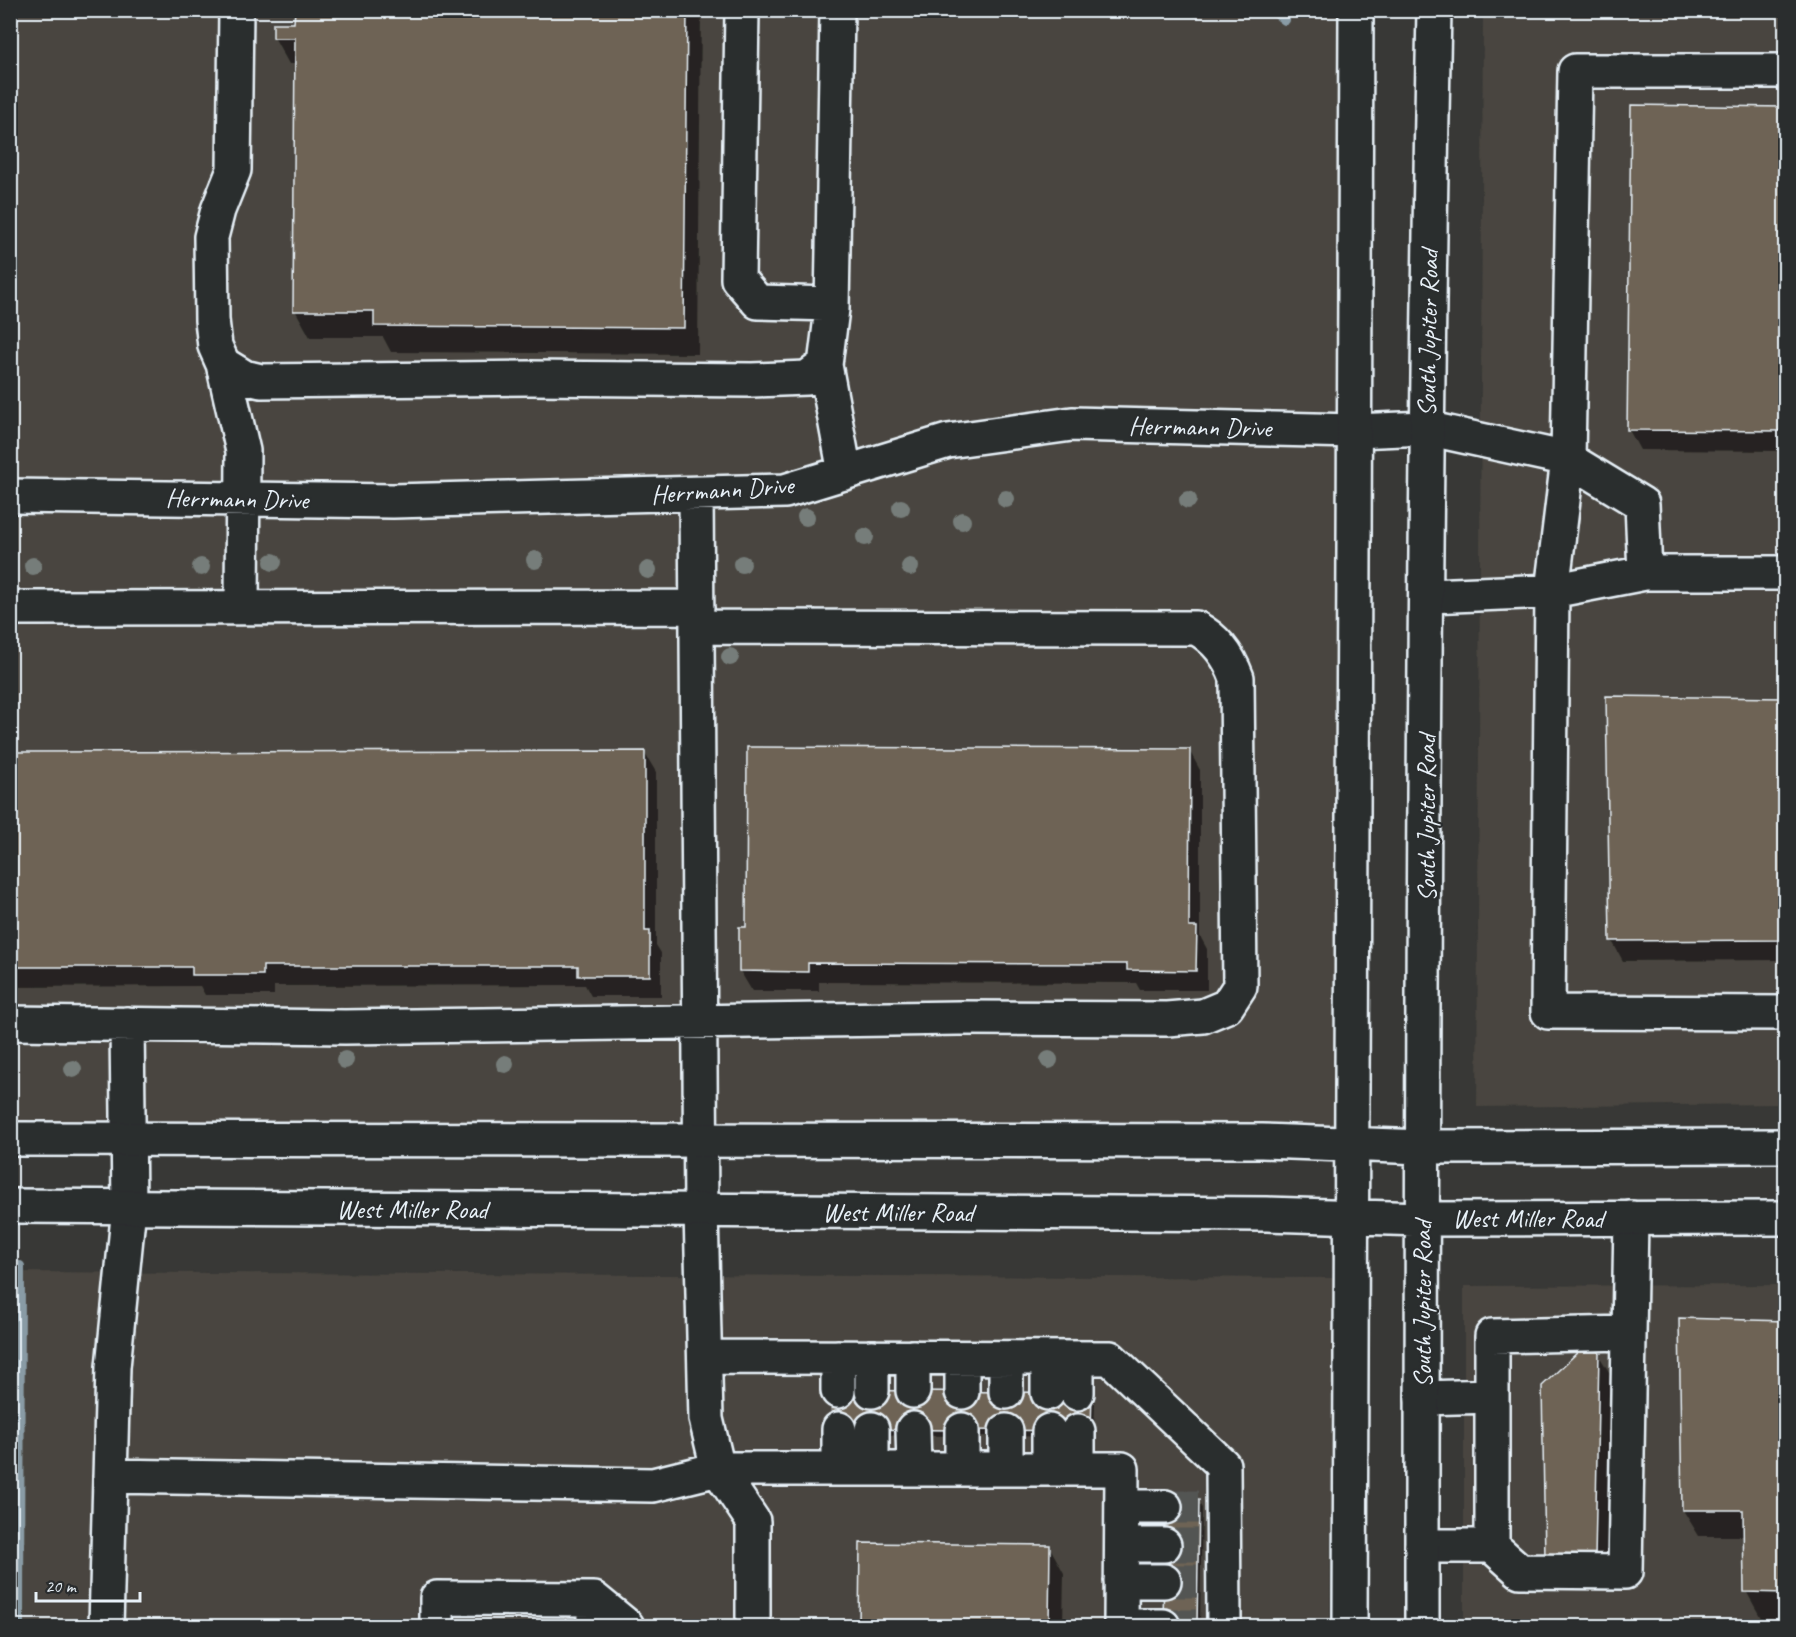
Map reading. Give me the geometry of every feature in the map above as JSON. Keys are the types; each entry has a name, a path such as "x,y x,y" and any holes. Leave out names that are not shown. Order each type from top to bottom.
{"main road":[{"path":"236,10 234,170 218,210 211,237 214,338 223,364 243,451 242,608"},
{"path":"742,10 738,279 758,302 832,304"},
{"path":"837,10 832,304 825,365 845,473"},
{"path":"1350,1626 1356,10"},
{"name":"South Jupiter Road","path":"1422,1626 1422,1220 1428,596 1426,428 1434,10"},
{"path":"1785,71 1575,71 1568,459 1552,591 1548,1012 1785,1013"},
{"path":"223,364 244,377 261,381 530,378 752,380 807,378 825,365"},
{"name":"Herrmann Drive","path":"10,496 393,501 785,491 948,441 1072,424 1355,431 1426,428 1568,459 1642,504 1646,573"},
{"path":"696,494 700,1140 706,1419 718,1469 753,1521 753,1626"},
{"path":"1428,596 1552,591 1646,573 1785,573"},
{"path":"10,608 242,608 1196,628 1210,635 1231,662 1237,678 1241,944 1240,986 1227,1006 1203,1016 1124,1020 960,1018 345,1027 10,1023"},
{"path":"106,1626 113,1367 129,1207 126,1024"},
{"path":"10,1138 1262,1141 1424,1147 1785,1146"},
{"name":"West Miller Road","path":"10,1206 1267,1214 1422,1220 1785,1218"},
{"path":"1422,1546 1492,1546 1520,1571 1625,1572 1631,1218"},
{"path":"1492,1546 1492,1336 1629,1333"},
{"path":"705,1357 1110,1358 1223,1465 1211,1507 1210,1581 1215,1626"},
{"path":"838,1357 838,1391"},
{"path":"872,1357 872,1391"},
{"path":"913,1357 913,1391"},
{"path":"962,1358 962,1392"},
{"path":"1006,1358 1006,1392"},
{"path":"1062,1358 1063,1393"},
{"path":"1422,1398 1492,1396"},
{"path":"839,1429 839,1469"},
{"path":"872,1429 872,1469"},
{"path":"913,1430 914,1469"},
{"path":"962,1430 962,1469"},
{"path":"1006,1431 1006,1469"},
{"path":"1063,1431 1063,1469"},
{"path":"110,1476 653,1485 718,1469 1122,1469 1121,1626 1164,1626"},
{"path":"1122,1507 1165,1507"},
{"path":"1122,1545 1164,1545"},
{"path":"1121,1581 1164,1581"},
{"path":"437,1626 437,1598 594,1612 627,1626"}],"shaded area":[{"path":"11,11 1339,11 1333,1127 11,1122"},
{"path":"1483,11 1785,11 1785,1104 1477,1107"},
{"path":"11,1272 1333,1278 1330,1626 11,1626"},
{"path":"1785,1285 1785,1626 1464,1626 1464,1286"}],"building":[{"path":"295,10 687,10 684,328 374,326 374,311 293,311 295,38 273,38 273,23 294,23"},
{"path":"1631,105 1786,107 1786,431 1627,430"},
{"path":"1606,696 1786,698 1786,940 1610,941"},
{"path":"747,747 1190,749 1189,927 1197,927 1196,971 1127,970 1127,964 808,963 808,972 739,971 739,927 746,927"},
{"path":"645,751 645,931 650,931 650,976 578,976 578,966 263,966 263,975 192,975 192,967 10,967 10,752"},
{"path":"1679,1318 1786,1321 1786,1593 1744,1592 1743,1510 1682,1510"},
{"path":"1579,1351 1599,1352 1595,1560 1545,1558 1542,1386"},
{"path":"832,1390 1092,1393 1091,1431 831,1429"},
{"path":"1165,1500 1199,1500 1197,1626 1163,1626"},
{"path":"860,1543 1050,1545 1049,1626 859,1626"}],"waterway":[{"path":"1272,10 1285,20"},
{"path":"19,1626 20,1266"}],"tunnel":[{"path":"1165,1507 1199,1507"},
{"path":"1164,1545 1198,1545"},
{"path":"1164,1581 1198,1581"},
{"path":"1163,1626 1197,1626"}]}
